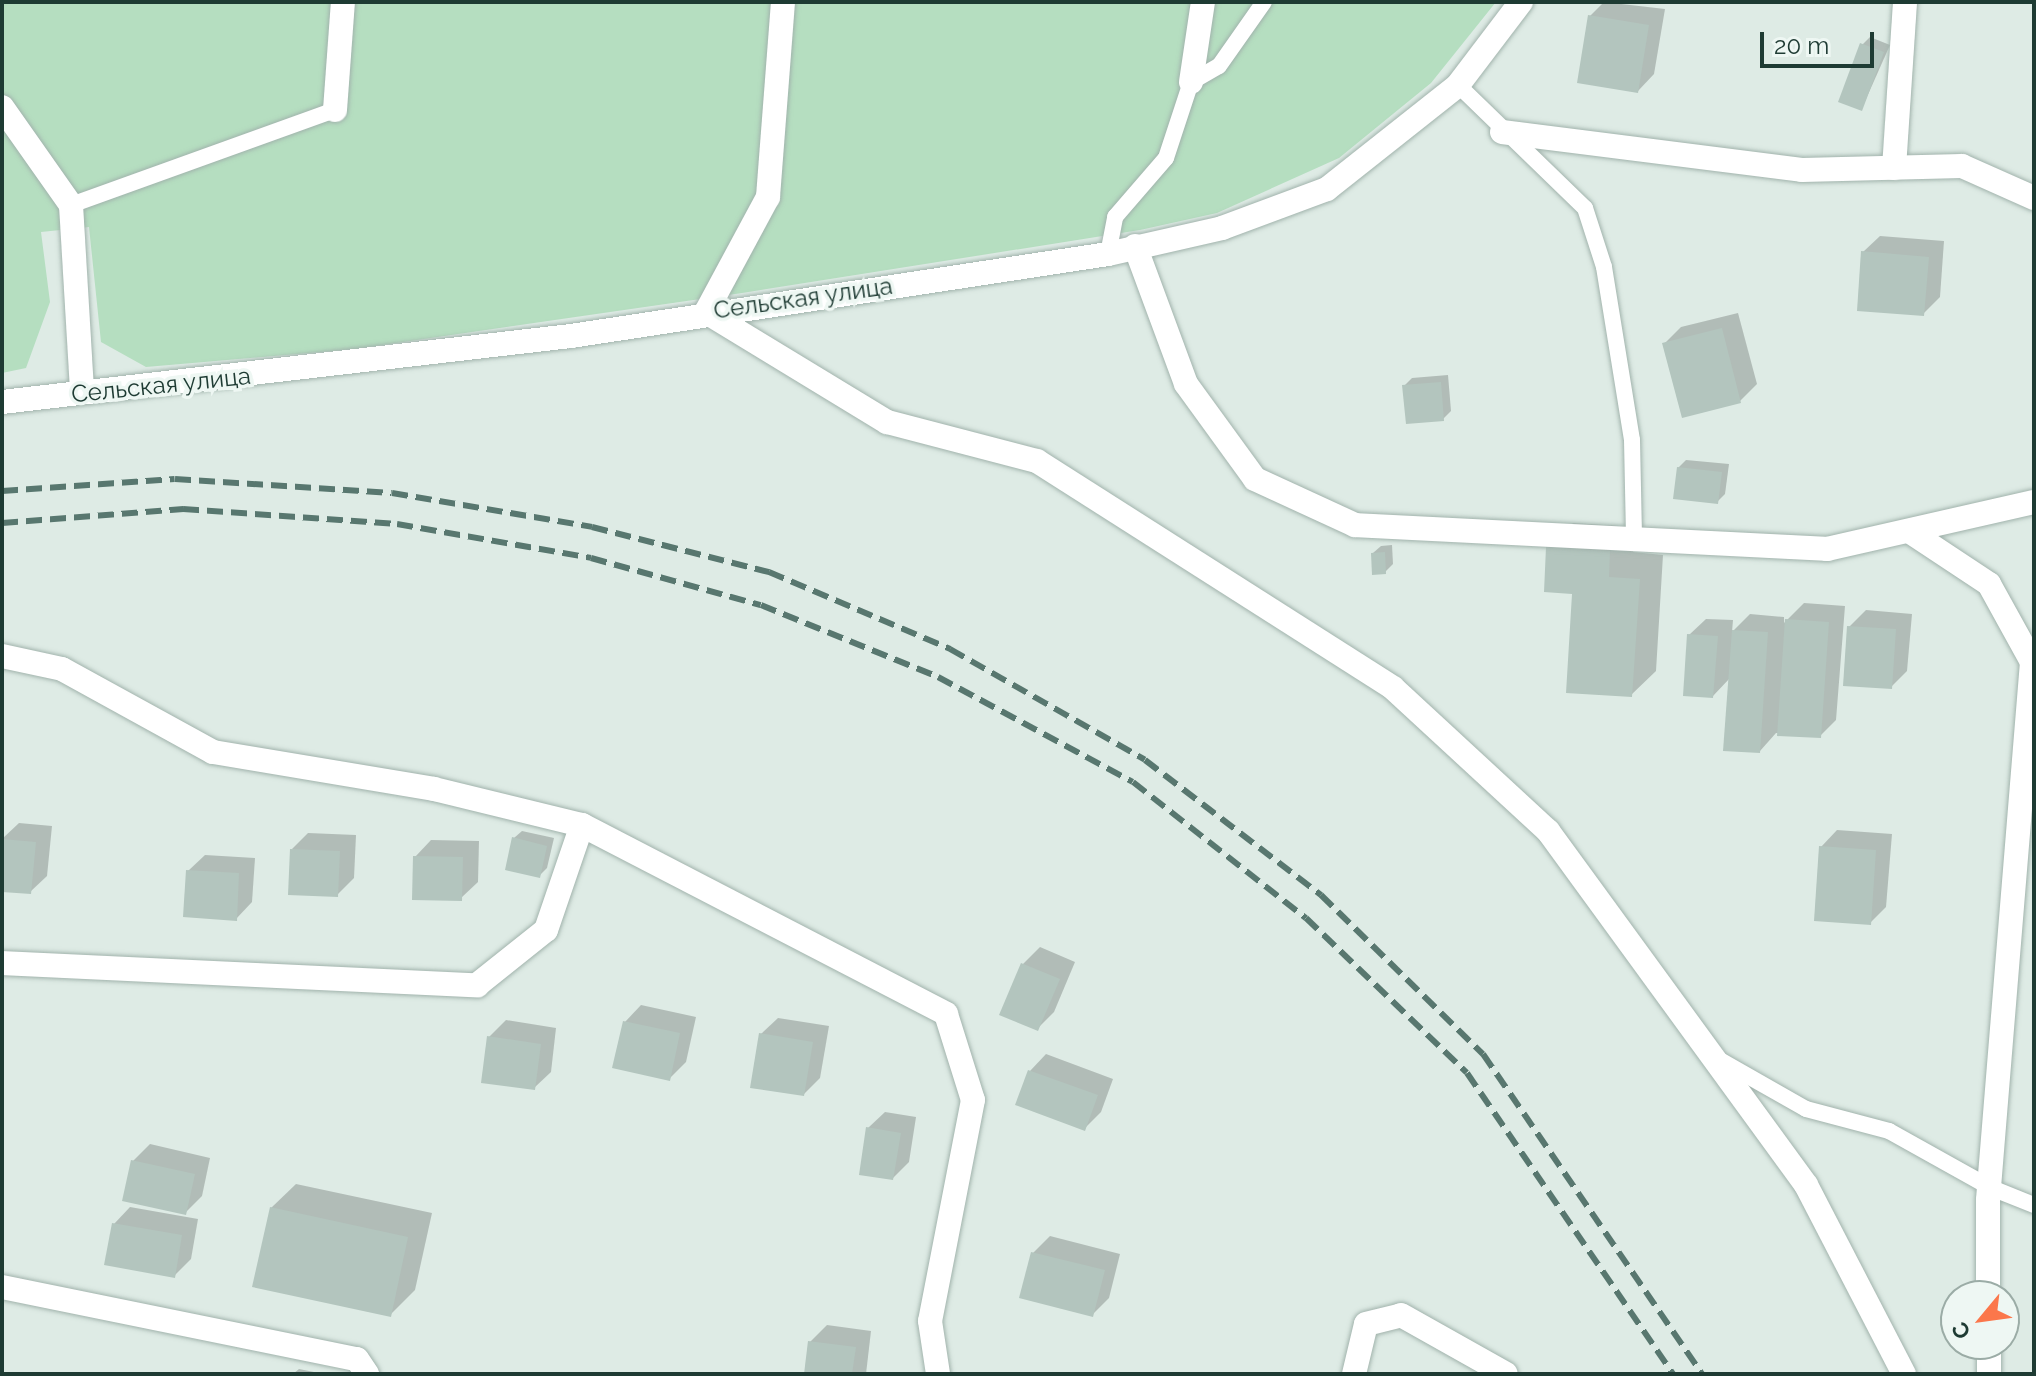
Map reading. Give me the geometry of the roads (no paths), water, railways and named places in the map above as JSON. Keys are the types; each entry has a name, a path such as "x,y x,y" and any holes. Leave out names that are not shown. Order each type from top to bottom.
{"street":[{"path":"335,110 343,2"},
{"path":"783,2 768,197 706,312 887,422 1037,461 1393,688 1548,831 1806,1185 1904,1374"},
{"path":"1191,82 1203,2"},
{"name":"Сельская улица","path":"2,402 358,364 1108,254 1222,228 1327,189 1458,85 1521,2"},
{"path":"1894,168 1905,2"},
{"path":"2,107 71,205 82,392"},
{"path":"1502,132 1802,170 1962,166 2034,198"},
{"path":"1135,246 1186,384 1255,479 1355,525 1827,549 2034,502"},
{"path":"1909,531 1989,584 2032,662 1989,1187 1988,1280"},
{"path":"2,656 62,669 213,752 434,789 582,825 946,1014 973,1100 930,1321 938,1374"},
{"path":"2,963 477,985 546,930 582,825"},
{"path":"2,1287 357,1359 367,1374"},
{"path":"1354,1374 1366,1324 1401,1315 1506,1374"}],"lane":[{"path":"1108,254 1115,217 1166,158 1191,82 1219,66 1264,2"},
{"path":"1458,85 1502,132 1585,208 1604,267 1632,440 1634,539"},
{"path":"71,205 335,110"},
{"path":"1707,1053 1806,1109 1889,1131 1989,1187 2034,1205"}],"railway":[{"path":"2,491 175,479 392,493 592,527 769,572 950,649 1145,760 1321,895 1483,1054 1702,1374"},
{"path":"2,523 183,509 397,524 591,558 761,605 938,677 1133,782 1306,918 1467,1073 1673,1374"}]}
